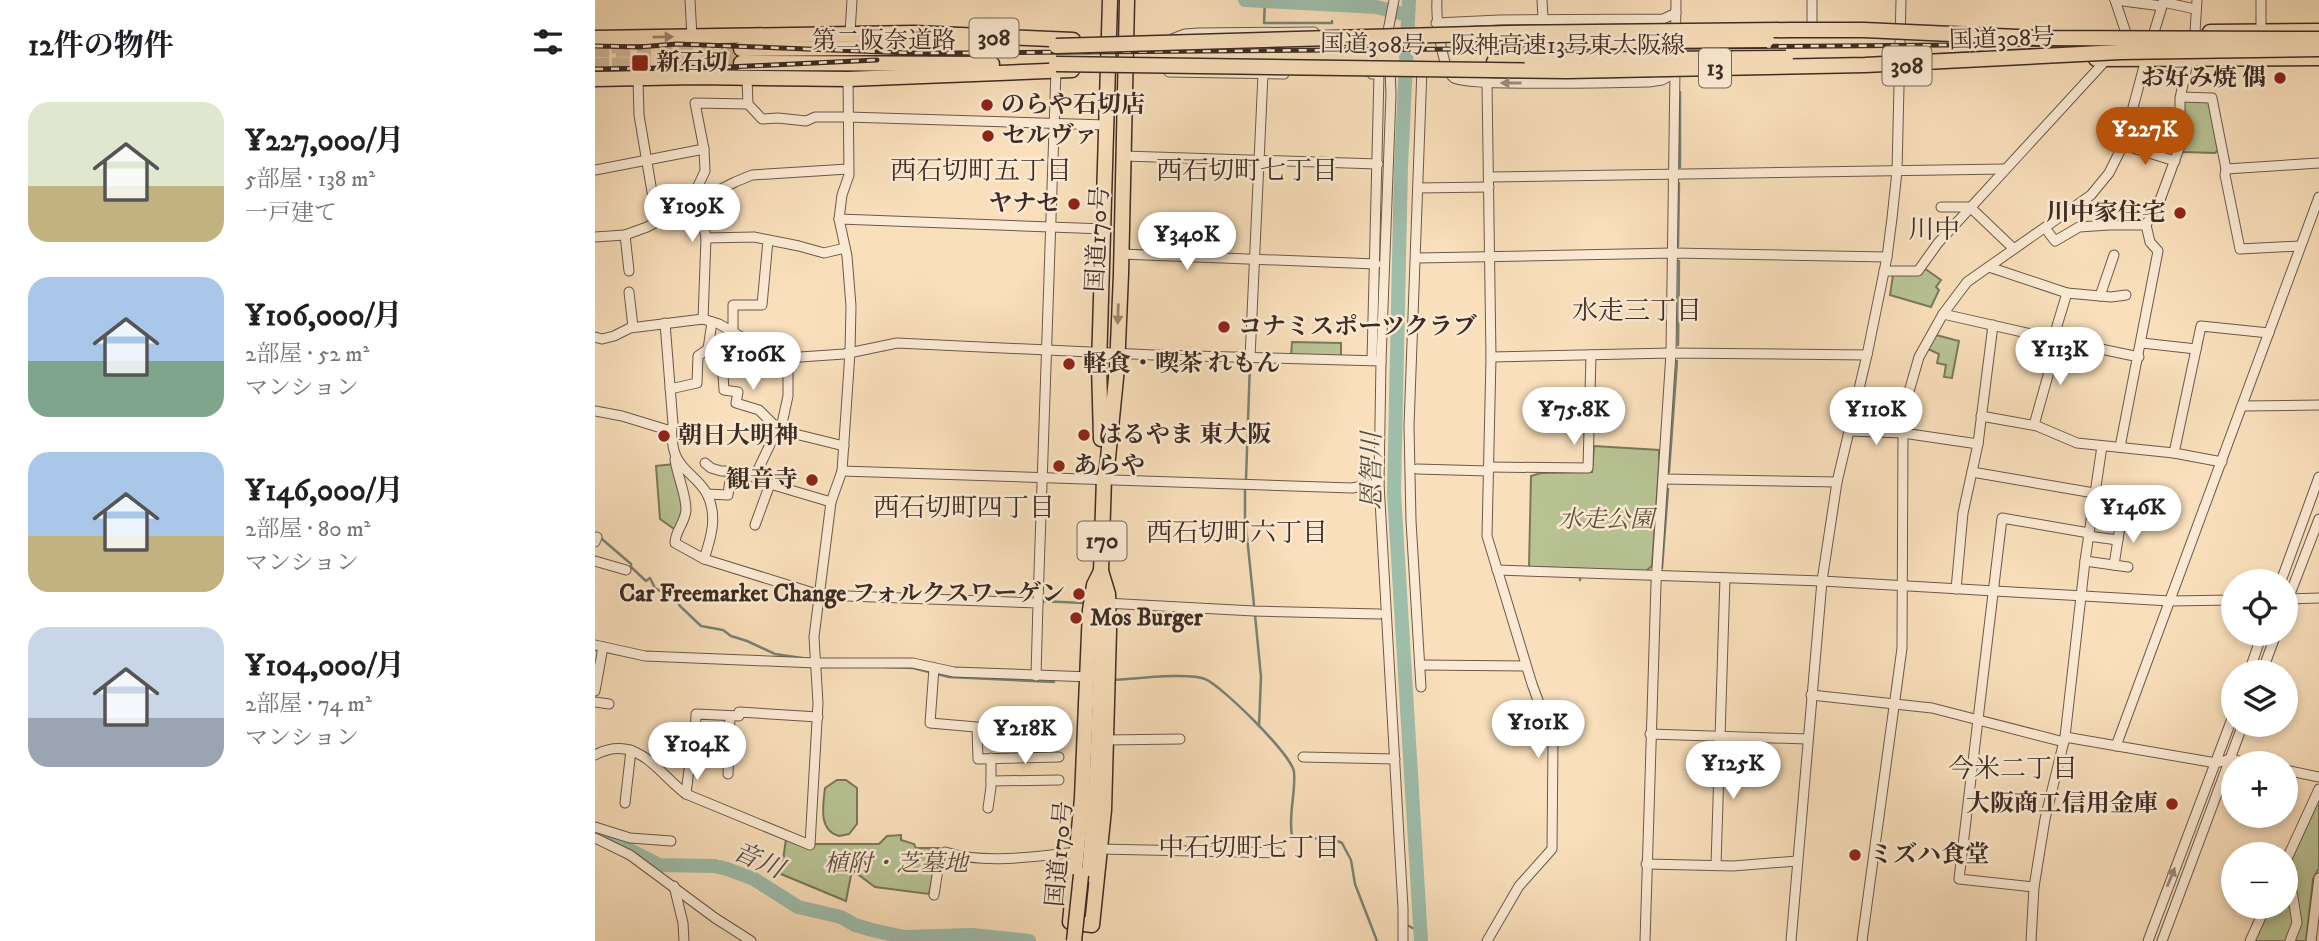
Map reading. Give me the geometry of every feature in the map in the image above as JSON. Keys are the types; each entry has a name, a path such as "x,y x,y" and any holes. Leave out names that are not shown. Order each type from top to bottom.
{"highway":[{"name":"国道170号","path":"1101,571 1104,478 1117,353 1124,156 1110,43 1110,0"},
{"name":"国道170号","path":"1104,478 1100,468 1100,352 1106,125 1115,67 1126,40 1127,1"},
{"name":"国道308号","path":"595,38 616,41 914,33 1110,43 1126,40 1495,37 1676,20 2126,33 2319,31"},
{"name":"阪神高速13号東大阪線","path":"1110,43 1520,32 1764,30 1864,30 2038,38 2319,39"},
{"path":"1126,40 1139,47 1387,37"},
{"path":"1495,37 1531,42 2038,38"},
{"path":"741,56 839,41 1016,39"},
{"name":"第二阪奈道路","path":"741,56 839,48 1110,43"},
{"name":"阪神高速13号東大阪線","path":"1115,67 1567,71 1865,65 2174,50 2319,49"},
{"name":"第二阪奈道路","path":"741,56 839,64 1115,67"},
{"path":"741,56 839,71 1014,71"},
{"path":"1492,72 1531,60 2005,57"},
{"name":"国道308号","path":"595,79 848,79 1162,66 1402,68 1425,62 1492,72 1675,73 1815,71 1995,60 2319,58"},
{"name":"170","path":"1101,571 1107,585 1104,603 1106,740 1100,849 1092,925 1070,922 1078,852 1090,677 1091,602 1094,585 1101,571"},
{"name":"国道170号","path":"1082,941 1089,792 1090,677 1094,643 1104,603"},
{"name":"国道170号","path":"1074,941 1097,782 1104,603"}],"street":[{"path":"690,0 692,37"},
{"path":"850,33 852,0"},
{"path":"1437,0 1436,23 1451,76 1459,81 1492,72 1487,536 1526,666 1553,741 1553,845 1550,852 1519,886 1487,941"},
{"path":"1542,0 1543,19"},
{"path":"1645,941 1656,576 1671,353 1677,0"},
{"path":"1812,0 1812,25"},
{"path":"1791,941 1822,581 1837,482 1887,257 1897,171 1901,0"},
{"path":"2126,33 2115,0 2196,4 2195,32"},
{"path":"2261,0 2261,31"},
{"path":"1170,40 1185,34 1198,33 1374,30 1387,37 1394,1"},
{"path":"1862,941 1902,648 1903,433 1908,395 1919,357 1943,314 1967,282 2077,206 2101,185 2123,145 2145,59 2163,3"},
{"path":"1436,23 1543,19 1653,23"},
{"path":"2120,447 2158,251 2150,242 2147,225 2160,200 2180,146 2181,97 2189,58"},
{"path":"1884,271 1918,271 1938,243 2107,59"},
{"path":"1162,66 1168,71 1179,73 1380,74 1375,264 1379,483 1403,941"},
{"path":"1402,68 1418,188 1409,426 1411,521 1421,687"},
{"path":"1377,360 1391,94 1402,68"},
{"path":"1036,676 1056,70"},
{"path":"1250,358 1263,74"},
{"path":"638,79 639,116 652,192"},
{"path":"747,79 748,104 762,119 806,121 815,117 848,117 1106,125"},
{"path":"595,755 605,750 631,750 643,754 686,794 810,845 818,717 814,637 831,502 842,471 850,352 851,306 839,219 848,169 848,79"},
{"path":"2181,97 2212,98 2240,249 2300,246"},
{"path":"670,388 697,383 698,356 708,349 706,238 697,188 705,171 704,149 695,103 748,104"},
{"path":"2123,145 2175,161"},
{"path":"595,170 704,149"},
{"path":"1124,156 1378,164"},
{"path":"2226,169 2319,163"},
{"path":"595,237 625,235 647,227 752,175 848,169"},
{"path":"1418,188 1489,182 1674,175 2005,169"},
{"path":"2116,746 2319,197"},
{"path":"1941,207 1970,208 2014,249"},
{"path":"839,219 1105,229"},
{"path":"2045,228 2055,241 2079,227 2147,225"},
{"path":"625,235 629,271"},
{"path":"706,238 754,237 824,253 845,248"},
{"path":"768,240 762,305 733,305 732,332 722,359 723,390 738,392 736,403 759,410 782,428 795,434 844,446"},
{"path":"1419,258 1673,253 1887,257"},
{"path":"1121,254 1375,264"},
{"path":"2100,296 2114,255"},
{"path":"1989,267 2067,293 2126,295"},
{"path":"629,292 633,327"},
{"path":"2034,425 2067,293"},
{"path":"1943,314 2139,357"},
{"path":"595,337 601,339 614,336 633,327 708,321 783,361 897,343 1250,358 1377,360"},
{"path":"665,323 673,424 670,431 686,506 685,518 675,537 675,543 703,559 820,595 1038,603"},
{"path":"1956,589 1963,513 1978,444 1993,325"},
{"path":"2174,453 2201,326 2269,333"},
{"path":"2142,342 2196,349"},
{"path":"1491,357 1671,353 1867,355"},
{"path":"1417,469 1588,468 1591,355"},
{"path":"755,476 776,432 782,428 788,396 788,361"},
{"path":"2243,406 2319,405"},
{"path":"595,411 622,416 670,431"},
{"path":"1981,416 2052,430 2077,443 2174,453 2222,462"},
{"path":"1849,430 1903,433 1978,444"},
{"path":"2032,941 2034,887 2045,819 2064,740 2091,514 2102,446"},
{"path":"675,459 707,494 713,532 703,559"},
{"path":"705,463 711,468 740,471 770,484 831,502"},
{"path":"707,494 728,495 731,471"},
{"path":"842,471 1352,488 1379,483"},
{"path":"1972,472 2094,493"},
{"path":"2285,569 2319,477"},
{"path":"1663,480 1837,482"},
{"path":"755,525 770,484"},
{"path":"2091,514 2125,521 2118,540 2114,565"},
{"path":"2034,887 1959,879 2002,519 2118,540"},
{"path":"2298,571 2319,519"},
{"path":"2085,561 2128,568"},
{"path":"595,564 626,570"},
{"path":"1497,570 1822,581 2170,601 2221,600"},
{"path":"1716,865 1725,578"},
{"path":"2298,600 2319,598"},
{"path":"1104,603 1379,614"},
{"path":"595,691 599,646 645,656 816,663 913,663 954,672 1090,677"},
{"path":"1420,666 1526,666"},
{"path":"934,668 930,723 1057,734"},
{"path":"1811,695 1932,708 2064,740 2116,746 2216,764 2221,762"},
{"path":"595,702 609,704"},
{"path":"686,794 692,744 695,741 696,714 739,716 739,712 818,717"},
{"path":"728,774 730,716"},
{"path":"977,728 978,759 1059,757"},
{"path":"1650,733 1807,739"},
{"path":"2148,941 2226,737"},
{"path":"1106,740 1180,739"},
{"path":"695,741 729,742"},
{"path":"625,803 631,750"},
{"path":"1303,757 1395,759"},
{"path":"988,808 991,758"},
{"path":"2298,773 2319,777"},
{"path":"991,781 1059,780"},
{"path":"2162,941 2221,783"},
{"path":"2295,842 2319,789"},
{"path":"595,827 630,838 671,841"},
{"path":"595,838 630,855 715,918 751,941"},
{"path":"1100,849 1279,853"},
{"path":"934,895 940,857 945,852 965,859 1021,858 1078,852"},
{"path":"1646,864 1716,865 1797,861"},
{"path":"2311,941 2319,878"},
{"path":"674,886 683,923 684,941"},
{"path":"2250,941 2260,919"},
{"path":"2290,941 2296,919"}],"green space":[{"path":"2185,100 2209,102 2218,150 2215,153 2183,152"},
{"path":"1924,268 1941,280 1936,287 1939,290 1931,307 1890,295 1893,275 1919,275"},
{"path":"1936,335 1959,341 1952,378 1944,377 1946,365 1937,363 1939,354 1928,349"},
{"path":"1292,342 1341,343 1341,356 1291,355"},
{"name":"水走公園","path":"1594,446 1659,450 1652,566 1646,571 1529,567 1531,476 1541,473 1592,472"},
{"path":"674,464 685,507 677,531 660,519 656,466"},
{"path":"837,780 846,780 857,788 857,824 849,834 839,836 832,833 823,817 825,788"},
{"path":"2319,798 2319,868 2313,879 2306,941 2254,941 2264,919 2298,919 2298,845"},
{"name":"植附・芝墓地","path":"901,835 901,840 914,844 916,848 939,848 929,894 875,887 852,870 846,901 781,874 786,839 813,844 879,844 887,836"}],"waterway":[{"path":"1245,0 1376,7 1408,15"},
{"path":"1265,0 1264,23 1332,21"},
{"name":"恩智川","path":"1409,0 1401,167 1394,492 1421,941"},
{"path":"1680,92 1680,167"},
{"path":"1678,246 1679,183"},
{"path":"1678,345 1679,261"},
{"path":"1669,472 1677,361"},
{"path":"1246,479 1250,362"},
{"path":"1245,489 1245,517 1254,605"},
{"path":"1662,568 1668,489"},
{"path":"595,533 646,581 650,578 655,588 677,601 701,626 723,630 775,654 802,658"},
{"path":"1040,601 1083,603"},
{"path":"1255,615 1261,677 1259,726"},
{"path":"886,667 913,668 949,677 1054,682"},
{"path":"1114,680 1174,676 1205,679 1226,694 1255,722 1282,751 1294,772 1292,836 1342,843 1351,860 1355,884 1377,941"},
{"name":"音川","path":"595,832 659,865 715,866 727,869 754,879 798,907 841,917 872,930 904,937 972,935 1029,941"},
{"path":"1407,925 1420,932"}],"tunnel":[{"path":"689,37 689,77"},
{"path":"1373,72 1374,41"},
{"path":"616,44 617,75"},
{"path":"595,50 741,49"},
{"path":"595,65 741,63"}],"railway":[{"path":"595,46 677,44 962,53 2319,42"},
{"path":"595,69 729,67 877,60"}],"place":[{"name":"新石切","path":"640,63"},
{"name":"お好み焼 偶","path":"2280,78"},
{"name":"のらや石切店","path":"987,105"},
{"name":"セルヴァ","path":"988,136"},
{"name":"ヤナセ","path":"1074,204"},
{"name":"川中家住宅","path":"2180,213"},
{"name":"コナミスポーツクラブ","path":"1224,327"},
{"name":"軽食・喫茶 れもん","path":"1069,364"},
{"name":"はるやま 東大阪","path":"1084,435"},
{"name":"朝日大明神","path":"664,436"},
{"name":"あらや","path":"1059,466"},
{"name":"観音寺","path":"812,480"},
{"name":"Car Freemarket Change フォルクスワーゲン","path":"1079,594"},
{"name":"Mos Burger","path":"1076,618"},
{"name":"大阪商工信用金庫","path":"2172,804"},
{"name":"ミズハ食堂","path":"1855,855"}],"district":[{"name":"西石切町五丁目","path":"981,171"},
{"name":"西石切町七丁目","path":"1247,171"},
{"name":"川中","path":"1934,230"},
{"name":"水走三丁目","path":"1637,311"},
{"name":"西石切町四丁目","path":"964,508"},
{"name":"西石切町六丁目","path":"1237,533"},
{"name":"今米二丁目","path":"2013,769"},
{"name":"中石切町七丁目","path":"1249,848"}]}
